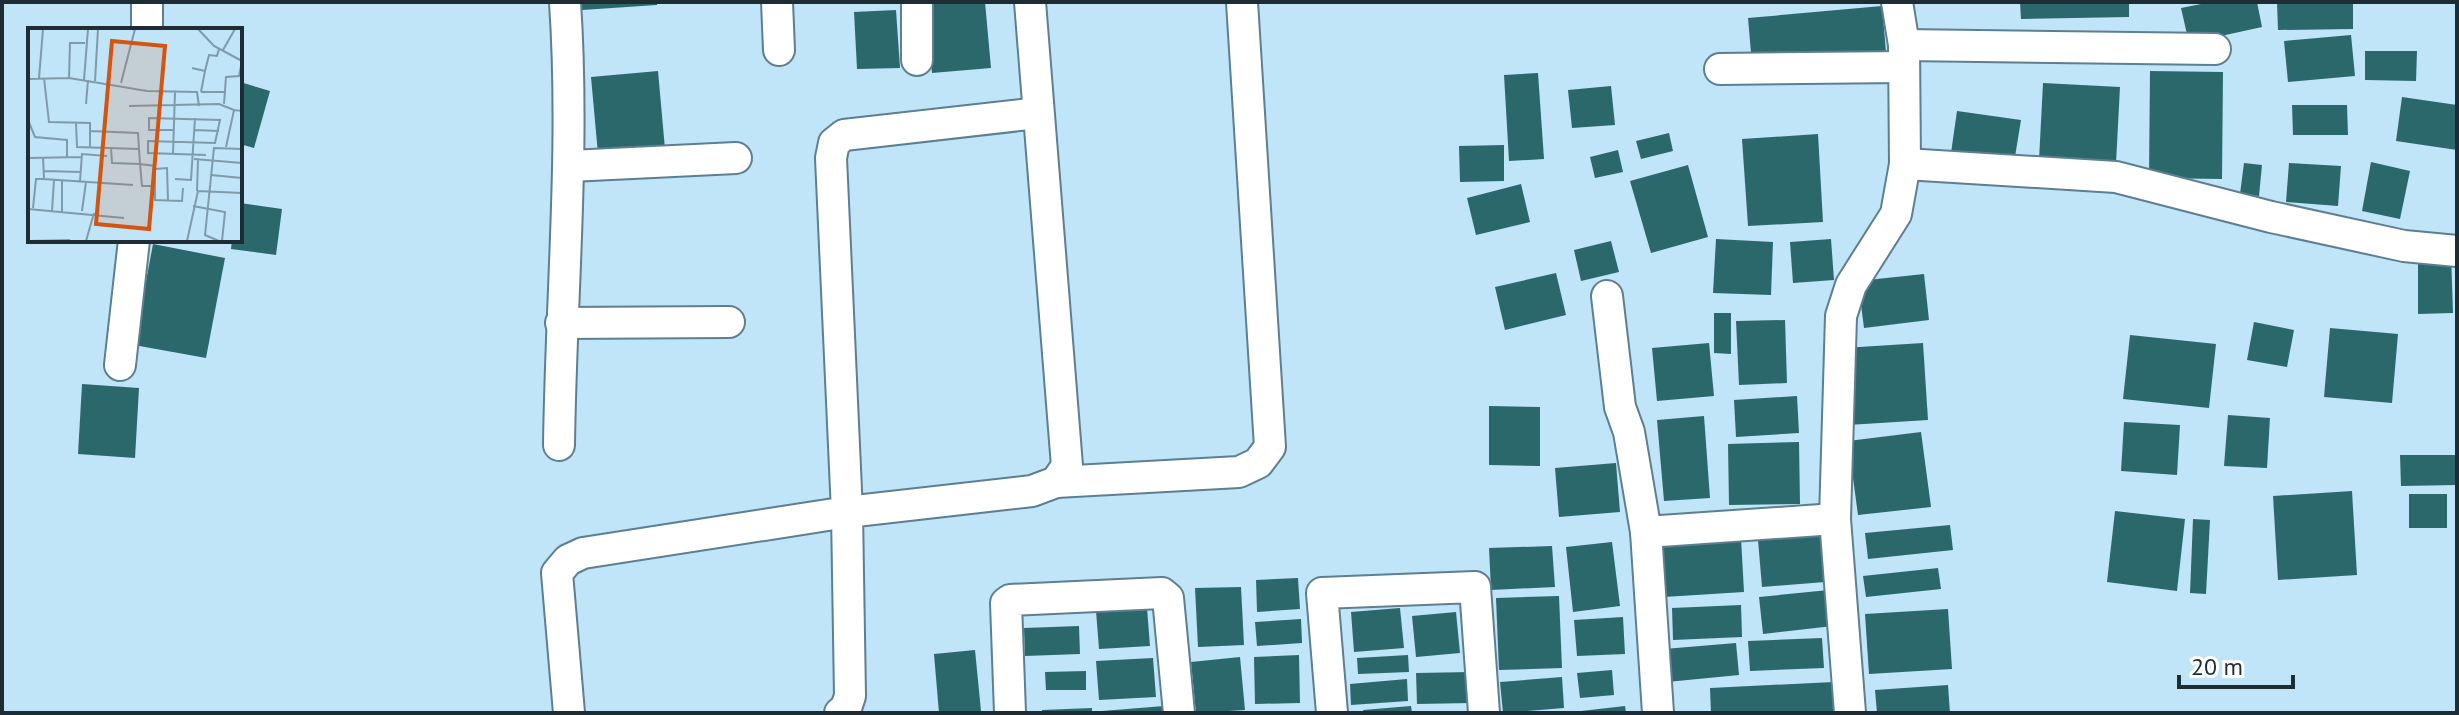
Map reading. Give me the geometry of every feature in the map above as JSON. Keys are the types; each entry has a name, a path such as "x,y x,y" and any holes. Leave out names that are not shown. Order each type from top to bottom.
{"street":[{"path":"147,2 147,28"},
{"path":"559,445 561,323 570,166 565,2"},
{"path":"777,2 779,50"},
{"path":"917,2 917,60"},
{"path":"1030,2 1067,466 1056,482"},
{"path":"569,713 557,573 568,560 583,553 847,512 1032,491 1056,482 1239,472 1258,463 1270,447 1242,2"},
{"path":"1850,713 1835,519 1841,316 1851,285 1896,214 1905,164 1904,56 1897,2"},
{"path":"1720,69 1904,56 2215,49"},
{"path":"840,713 846,708 850,696 847,512 831,158 834,143 844,135 1038,113"},
{"path":"570,166 736,158"},
{"path":"1905,164 2116,177 2271,217 2404,246 2457,251"},
{"path":"120,365 134,242"},
{"path":"1607,296 1620,407 1629,432 1646,532 1658,713"},
{"path":"561,323 729,322"},
{"path":"1646,532 1835,519"},
{"path":"1332,713 1322,593 1475,587 1484,713"},
{"path":"1010,713 1006,603 1010,600 1162,593 1168,598 1179,713"}],"building":[{"path":"582,2 657,2 657,5 582,10"},
{"path":"926,2 985,2 991,68 932,73"},
{"path":"2020,2 2129,2 2129,17 2021,19"},
{"path":"2211,2 2257,2 2262,27 2189,43 2181,8"},
{"path":"2277,2 2353,2 2353,29 2278,30"},
{"path":"1882,6 1886,52 1752,64 1748,18"},
{"path":"896,10 900,68 857,69 854,12"},
{"path":"2351,35 2355,76 2288,82 2284,41"},
{"path":"2365,51 2417,51 2416,81 2365,80"},
{"path":"658,71 665,149 598,154 591,77"},
{"path":"2150,71 2223,72 2222,179 2149,178"},
{"path":"1538,73 1544,159 1509,161 1504,75"},
{"path":"242,83 270,91 254,148 242,145"},
{"path":"2043,83 2120,87 2116,163 2039,160"},
{"path":"1611,86 1615,125 1572,128 1568,90"},
{"path":"2402,97 2457,105 2457,150 2396,141"},
{"path":"2292,105 2347,105 2348,135 2293,135"},
{"path":"1957,111 2021,120 2013,169 1950,160"},
{"path":"1669,133 1673,151 1641,159 1636,141"},
{"path":"1818,134 1823,222 1748,226 1742,139"},
{"path":"1504,145 1504,181 1460,182 1459,146"},
{"path":"1618,150 1623,172 1595,178 1590,157"},
{"path":"2371,162 2410,171 2400,219 2362,211"},
{"path":"2244,163 2262,165 2259,196 2240,194"},
{"path":"2289,163 2341,166 2338,206 2286,202"},
{"path":"1688,165 1708,237 1651,253 1630,181"},
{"path":"1521,184 1530,222 1476,235 1467,198"},
{"path":"242,203 282,209 276,255 231,249 232,242 242,242"},
{"path":"1716,239 1773,242 1771,295 1713,293"},
{"path":"1831,239 1834,280 1793,283 1790,242"},
{"path":"1611,241 1619,272 1581,281 1574,250"},
{"path":"153,244 225,258 206,358 134,345"},
{"path":"2418,254 2451,254 2453,313 2418,314"},
{"path":"1556,273 1566,315 1505,330 1495,287"},
{"path":"1924,274 1929,320 1864,328 1858,281"},
{"path":"1714,313 1731,313 1731,354 1714,353"},
{"path":"1785,320 1787,383 1739,385 1736,321"},
{"path":"2254,322 2294,330 2287,367 2247,360"},
{"path":"2330,328 2398,334 2392,403 2324,397"},
{"path":"2130,335 2216,344 2209,408 2123,399"},
{"path":"1709,343 1714,396 1657,401 1652,348"},
{"path":"1923,343 1928,420 1848,425 1843,348"},
{"path":"82,384 139,388 135,458 78,454"},
{"path":"1797,396 1799,433 1736,437 1734,400"},
{"path":"1489,406 1540,407 1540,466 1489,465"},
{"path":"2228,415 2270,418 2267,468 2224,466"},
{"path":"1704,416 1710,498 1664,501 1657,420"},
{"path":"2124,422 2180,425 2177,475 2121,471"},
{"path":"1921,432 1931,507 1858,515 1848,441"},
{"path":"1799,442 1800,504 1729,505 1728,444"},
{"path":"2400,455 2457,455 2457,485 2401,486"},
{"path":"1616,463 1620,512 1559,517 1555,468"},
{"path":"2352,491 2357,575 2278,580 2273,496"},
{"path":"2409,494 2447,494 2447,528 2409,528"},
{"path":"2115,511 2185,519 2177,591 2107,582"},
{"path":"2193,519 2210,520 2206,594 2190,593"},
{"path":"1950,525 1953,550 1868,559 1865,533"},
{"path":"1821,534 1825,582 1762,587 1758,540"},
{"path":"1741,538 1744,592 1664,597 1660,544"},
{"path":"1612,542 1620,606 1573,612 1566,547"},
{"path":"1552,546 1555,587 1491,590 1489,548"},
{"path":"1938,568 1941,589 1866,597 1863,576"},
{"path":"1298,578 1300,609 1257,612 1256,580"},
{"path":"1241,587 1244,645 1198,647 1195,588"},
{"path":"1829,590 1833,626 1763,634 1759,597"},
{"path":"1559,596 1562,668 1499,670 1496,598"},
{"path":"1741,605 1742,637 1673,640 1672,608"},
{"path":"1147,608 1150,646 1099,649 1096,611"},
{"path":"1400,608 1404,648 1354,652 1351,612"},
{"path":"1948,609 1952,669 1869,674 1865,614"},
{"path":"1456,612 1460,653 1416,657 1412,616"},
{"path":"1623,617 1625,654 1577,656 1574,620"},
{"path":"1301,619 1302,643 1257,646 1255,622"},
{"path":"1079,626 1080,654 1025,656 1024,628"},
{"path":"1822,638 1824,668 1750,671 1748,641"},
{"path":"1736,643 1739,675 1667,682 1664,649"},
{"path":"975,650 981,711 939,713 934,654"},
{"path":"1299,655 1300,703 1255,704 1254,657"},
{"path":"1408,655 1409,672 1358,674 1357,658"},
{"path":"1240,657 1245,710 1196,713 1191,662"},
{"path":"1153,658 1156,697 1099,700 1096,661"},
{"path":"1612,670 1614,695 1580,698 1577,673"},
{"path":"1086,671 1086,690 1046,690 1045,672"},
{"path":"1471,672 1471,703 1417,704 1416,673"},
{"path":"1562,677 1564,708 1503,713 1500,682"},
{"path":"1407,679 1408,701 1351,705 1350,684"},
{"path":"1834,682 1835,712 1711,713 1710,688"},
{"path":"1948,685 1950,713 1877,713 1875,690"},
{"path":"1164,706 1165,713 1102,713 1102,711"},
{"path":"1411,706 1412,713 1364,713 1363,710"},
{"path":"1625,706 1626,713 1581,713 1581,711"},
{"path":"1092,708 1092,713 1042,713 1042,710"}]}
